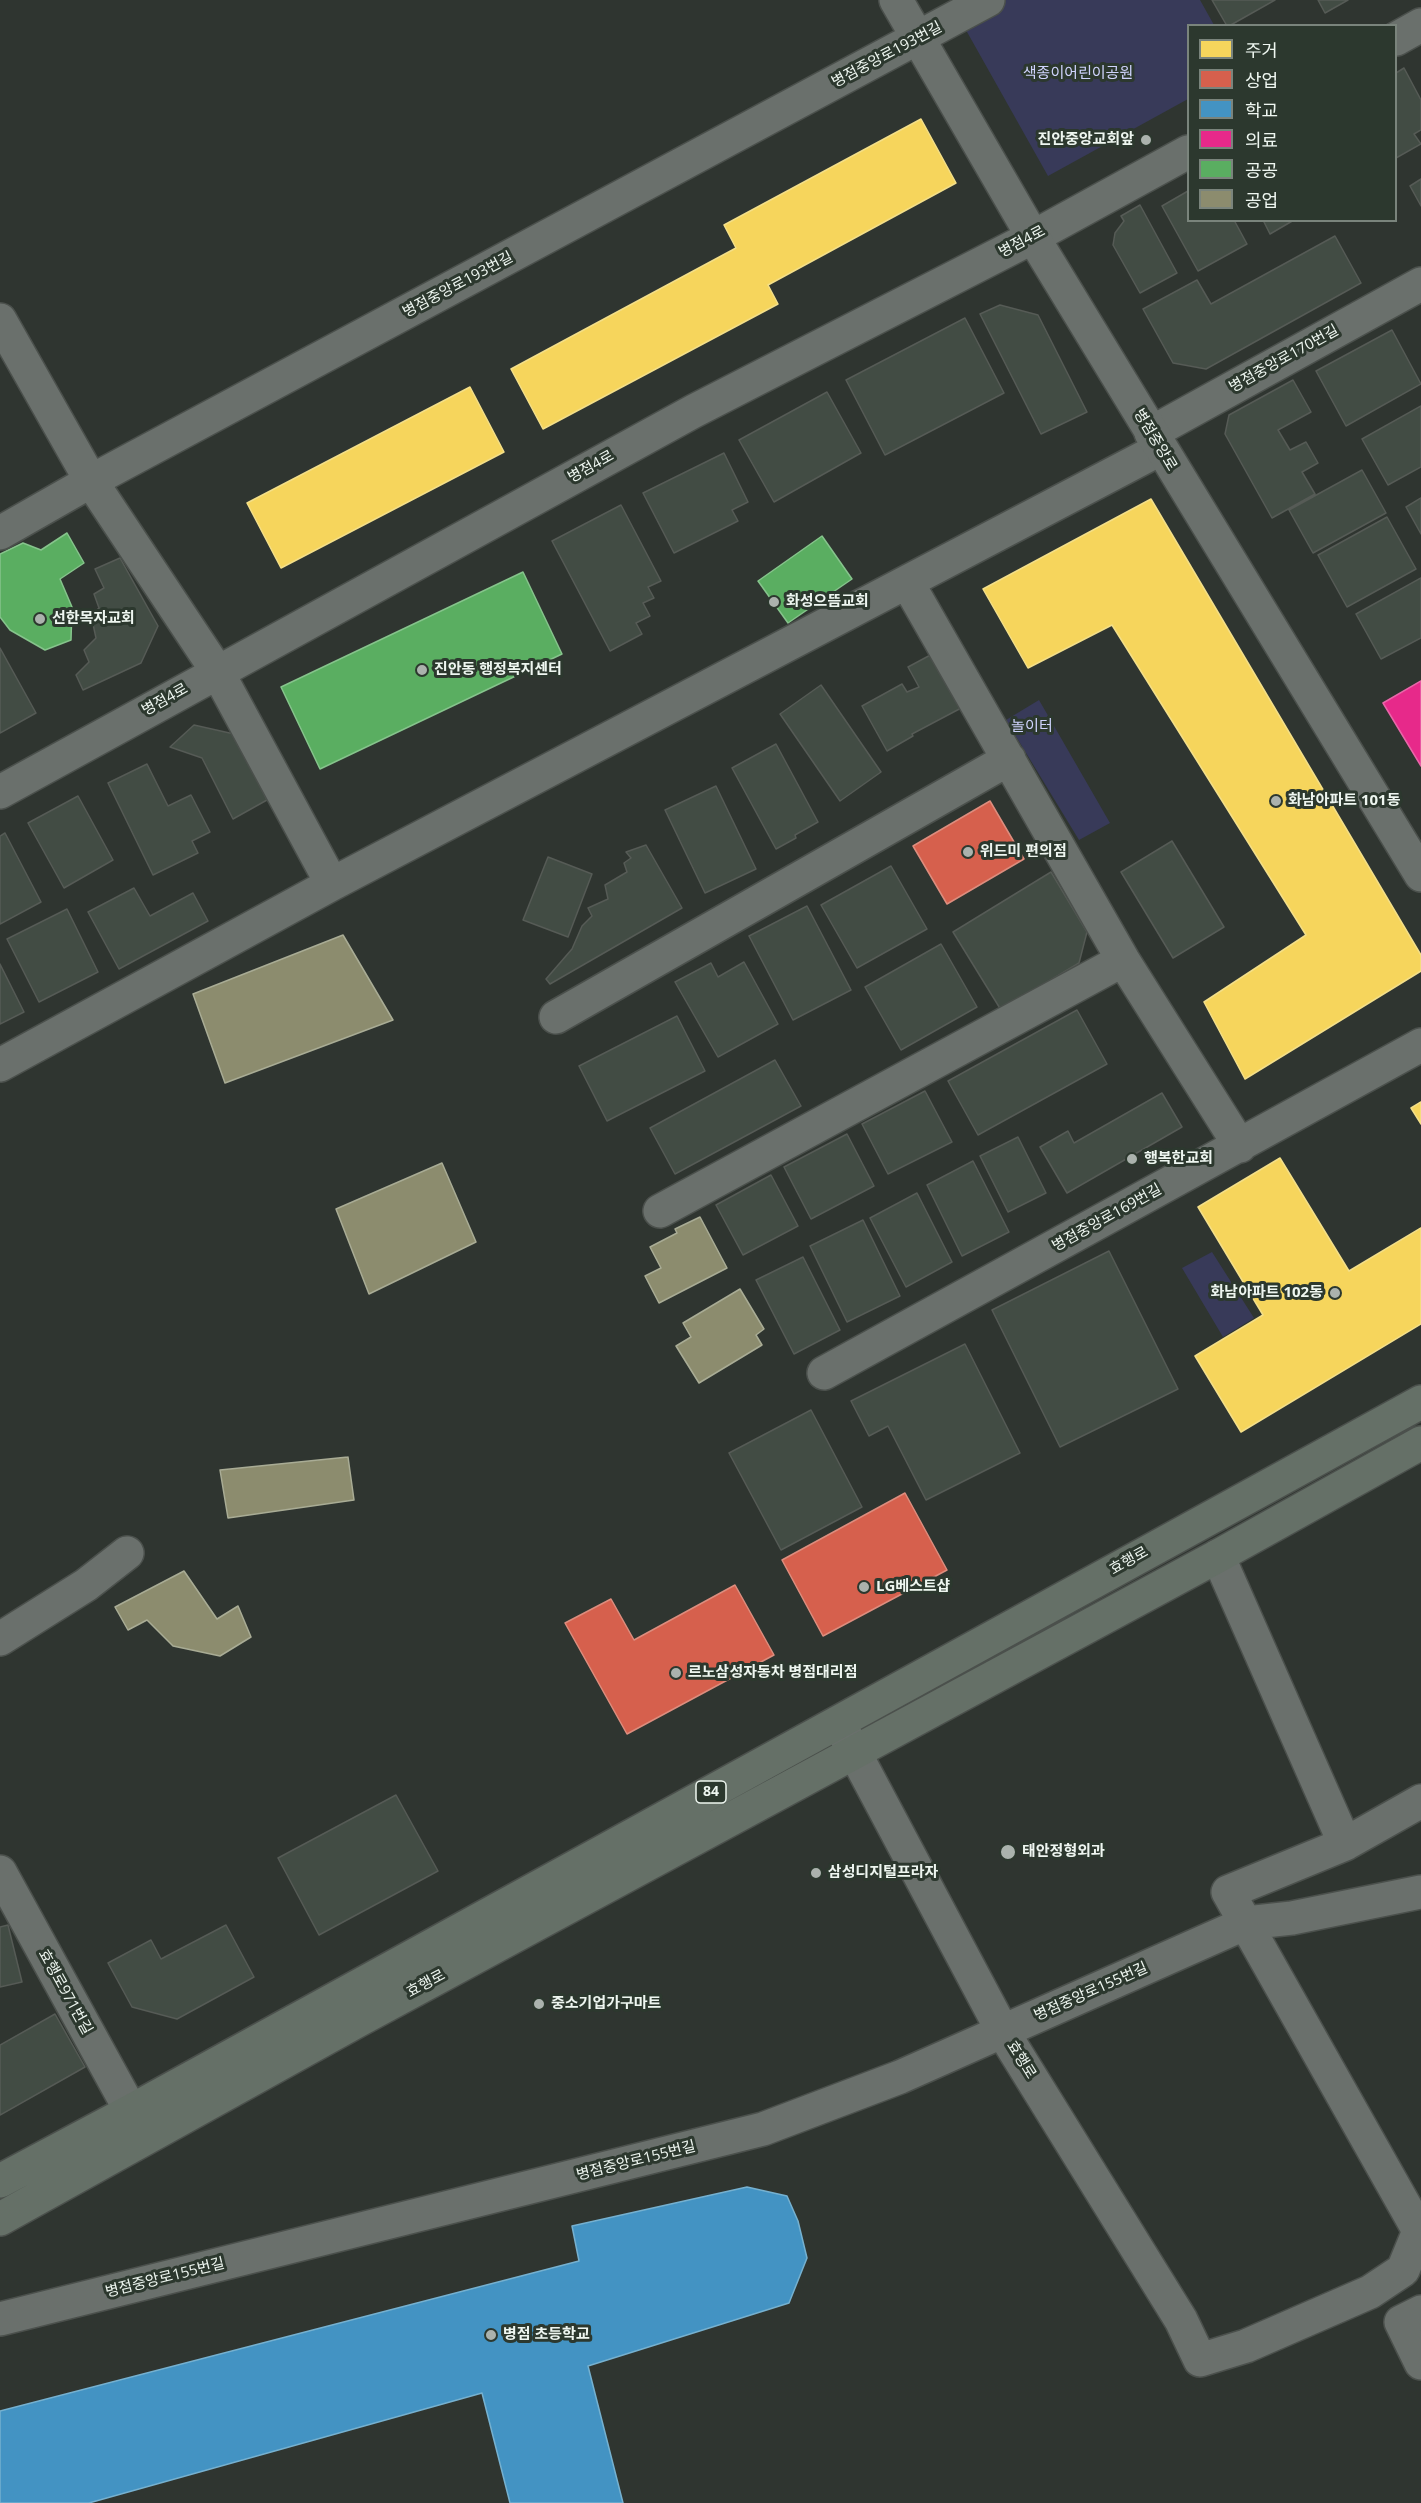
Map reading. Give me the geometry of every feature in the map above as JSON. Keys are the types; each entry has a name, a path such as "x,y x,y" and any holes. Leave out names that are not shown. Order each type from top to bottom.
{"main road":[{"name":"효행로","path":"0,2181 1421,1402"},
{"name":"효행로","path":"0,2219 357,2021 1218,1556 1421,1443"}],"street":[{"name":"병점중앙로","path":"896,0 1033,237 1421,875"},
{"name":"병점중앙로193번길","path":"0,533 92,481 988,0"},
{"path":"1397,38 1421,25"},
{"name":"병점4로","path":"0,792 694,411 1033,237 1187,153"},
{"name":"병점중앙로170번길","path":"0,1065 332,884 907,582 1156,441 1420,287"},
{"path":"0,320 92,481 217,671 332,884"},
{"path":"907,582 1123,960 1240,1146"},
{"path":"556,1017 1009,759"},
{"path":"660,1211 1123,960"},
{"name":"병점중앙로169번길","path":"824,1373 1421,1045"},
{"path":"0,1638 86,1584 128,1553"},
{"path":"1218,1556 1345,1844"},
{"name":"효행로","path":"838,1722 1003,2032 1181,2320 1200,2360 1246,2346 1370,2292 1403,2270 1419,2231 1246,1923"},
{"path":"1246,1923 1228,1892 1345,1844 1421,1801"},
{"name":"효행로971번길","path":"0,1872 130,2111"},
{"name":"병점중앙로155번길","path":"0,2319 763,2129 900,2077 1246,1923 1292,1918 1421,1892"},
{"path":"1421,2312 1401,2322 1421,2363"}],"green space":[{"name":"색종이어린이공원","path":"1003,0 1200,0 1213,24 1187,24 1187,100 1048,176 962,23"},
{"name":"놀이터","path":"1039,700 1110,823 1079,840 1006,720"},
{"path":"1212,1252 1254,1318 1223,1337 1182,1268"}],"building: 주거":[{"path":"921,119 956,183 768,285 778,304 543,429 511,369 736,248 724,225"},
{"path":"470,387 504,452 281,568 247,503"},
{"name":"화남아파트 101동","path":"1151,499 1421,955 1421,971 1245,1079 1204,1002 1306,935 1112,625 1028,668 983,589"},
{"path":"1421,1102 1421,1124 1411,1108"},
{"name":"화남아파트 102동","path":"1280,1158 1349,1271 1421,1228 1421,1324 1241,1432 1195,1356 1263,1315 1198,1207"}],"building: 상업":[{"name":"위드미 편의점","path":"990,801 1024,859 947,904 913,846"},
{"path":"905,1493 947,1570 823,1636 782,1560"},
{"path":"735,1585 774,1655 627,1734 565,1623 611,1599 634,1640"}],"building: 학교":[{"name":"병점 초등학교","path":"747,2187 787,2196 798,2221 807,2258 789,2303 588,2366 623,2503 510,2503 482,2393 89,2503 0,2503 0,2411 579,2261 572,2226"}],"building: 의료":[{"path":"1421,681 1421,766 1383,703"}],"building: 공공":[{"path":"67,533 84,563 60,579 72,607 71,640 45,650 10,630 0,617 0,554 23,543 41,550"},
{"path":"822,536 852,579 788,623 758,581"},
{"name":"진안동 행정복지센터","path":"523,572 562,654 320,769 281,687"}],"building: 공업":[{"path":"343,935 393,1020 225,1083 193,994"},
{"path":"442,1163 476,1242 369,1294 336,1209"},
{"path":"700,1217 727,1268 659,1303 645,1276 661,1268 650,1247 677,1233 675,1229"},
{"path":"740,1289 764,1329 756,1335 762,1345 699,1383 676,1346 691,1337 683,1323"},
{"path":"348,1457 354,1500 228,1518 220,1470"},
{"path":"184,1571 217,1619 238,1606 251,1637 220,1656 173,1646 147,1620 128,1630 115,1607"}],"building: 기타":[{"path":"1212,0 1275,0 1233,24 1226,24"},
{"path":"1318,0 1348,0 1325,13"},
{"path":"1404,68 1421,100 1421,130 1414,134 1421,144 1397,157 1397,72"},
{"path":"1421,179 1421,206 1410,186"},
{"path":"1187,192 1187,222 1235,222 1247,244 1198,271 1162,206"},
{"path":"1140,205 1177,273 1140,293 1113,245 1115,233 1124,221 1121,216"},
{"path":"1264,222 1291,222 1270,234"},
{"path":"1335,236 1361,283 1206,369 1173,363 1143,309 1197,280 1211,304"},
{"path":"1000,305 1038,315 1087,412 1041,434 980,314"},
{"path":"965,318 1004,393 885,455 846,380"},
{"path":"1392,330 1421,384 1346,426 1316,371"},
{"path":"1293,380 1311,412 1278,430 1290,450 1306,442 1318,463 1302,472 1315,494 1272,518 1225,434 1229,415"},
{"path":"827,392 861,453 774,502 739,440"},
{"path":"1421,406 1421,467 1388,485 1362,439"},
{"path":"724,453 748,502 732,510 738,521 674,553 643,493"},
{"path":"1362,470 1386,513 1313,553 1289,510"},
{"path":"1421,498 1421,534 1406,507"},
{"path":"621,505 661,581 648,587 654,598 643,603 650,616 636,623 642,634 610,651 552,541"},
{"path":"1387,517 1416,569 1347,607 1318,555"},
{"path":"120,558 158,626 141,663 83,690 76,675 89,662 84,650 96,638 91,615 99,608 94,594 104,588 95,569"},
{"path":"1421,578 1421,638 1381,659 1356,614"},
{"path":"0,648 36,713 0,733"},
{"path":"936,652 965,706 912,734 913,736 887,751 862,706 902,684 907,692 919,687 908,667"},
{"path":"821,685 881,772 840,801 780,714"},
{"path":"194,725 234,734 267,800 233,819 202,758 170,747"},
{"path":"776,744 818,822 776,849 732,768"},
{"path":"147,764 168,806 191,795 210,832 192,841 198,853 153,875 108,783"},
{"path":"716,786 756,869 705,893 665,810"},
{"path":"78,796 113,860 64,888 28,823"},
{"path":"5,833 41,902 0,924 0,836"},
{"path":"1172,841 1224,927 1173,958 1121,872"},
{"path":"646,845 682,908 550,984 546,979 572,949 582,926 592,916 588,908 608,899 605,885 627,872 624,863 631,858 626,852"},
{"path":"548,857 592,874 568,937 523,920"},
{"path":"891,866 927,929 857,968 821,905"},
{"path":"1051,872 1087,932 1079,963 1001,1010 953,932"},
{"path":"134,888 150,916 193,893 208,921 119,969 88,912"},
{"path":"807,906 851,990 793,1020 749,936"},
{"path":"67,909 98,972 39,1002 7,939"},
{"path":"941,944 977,1007 901,1050 865,987"},
{"path":"744,962 778,1024 718,1057 675,982 711,963 718,977"},
{"path":"0,964 24,1012 0,1024"},
{"path":"1077,1010 1107,1064 978,1135 948,1081"},
{"path":"677,1016 705,1071 607,1121 579,1066"},
{"path":"775,1060 801,1106 675,1174 650,1128"},
{"path":"925,1091 952,1142 888,1174 862,1124"},
{"path":"1162,1093 1182,1127 1067,1193 1040,1147 1068,1131 1074,1143"},
{"path":"847,1134 874,1186 811,1219 784,1167"},
{"path":"1018,1137 1046,1193 1008,1212 980,1156"},
{"path":"973,1161 1009,1232 962,1256 927,1185"},
{"path":"771,1175 798,1226 743,1255 716,1205"},
{"path":"917,1193 952,1262 906,1287 870,1218"},
{"path":"863,1220 900,1296 847,1322 810,1246"},
{"path":"1109,1251 1178,1389 1060,1447 992,1310"},
{"path":"803,1257 840,1330 794,1354 756,1280"},
{"path":"965,1344 1020,1453 926,1500 888,1426 869,1436 851,1401"},
{"path":"811,1410 862,1507 781,1550 729,1453"},
{"path":"396,1795 438,1871 319,1935 278,1858"},
{"path":"8,1925 22,1982 0,1987 0,1927"},
{"path":"226,1925 254,1977 177,2019 132,2007 108,1963 151,1940 161,1959"},
{"path":"55,2014 85,2067 0,2115 0,2045"}],"place":[{"name":"진안중앙교회앞","path":"1146,140"},
{"name":"화성으뜸교회","path":"774,602"},
{"name":"선한목자교회","path":"40,619"},
{"name":"진안동 행정복지센터","path":"422,670"},
{"name":"화남아파트 101동","path":"1276,801"},
{"name":"위드미 편의점","path":"968,852"},
{"name":"행복한교회","path":"1132,1159"},
{"name":"화남아파트 102동","path":"1335,1293"},
{"name":"LG베스트샵","path":"864,1587"},
{"name":"르노삼성자동차 병점대리점","path":"676,1673"},
{"name":"태안정형외과","path":"1008,1852"},
{"name":"삼성디지털프라자","path":"816,1873"},
{"name":"중소기업가구마트","path":"539,2004"},
{"name":"병점 초등학교","path":"491,2335"}]}
